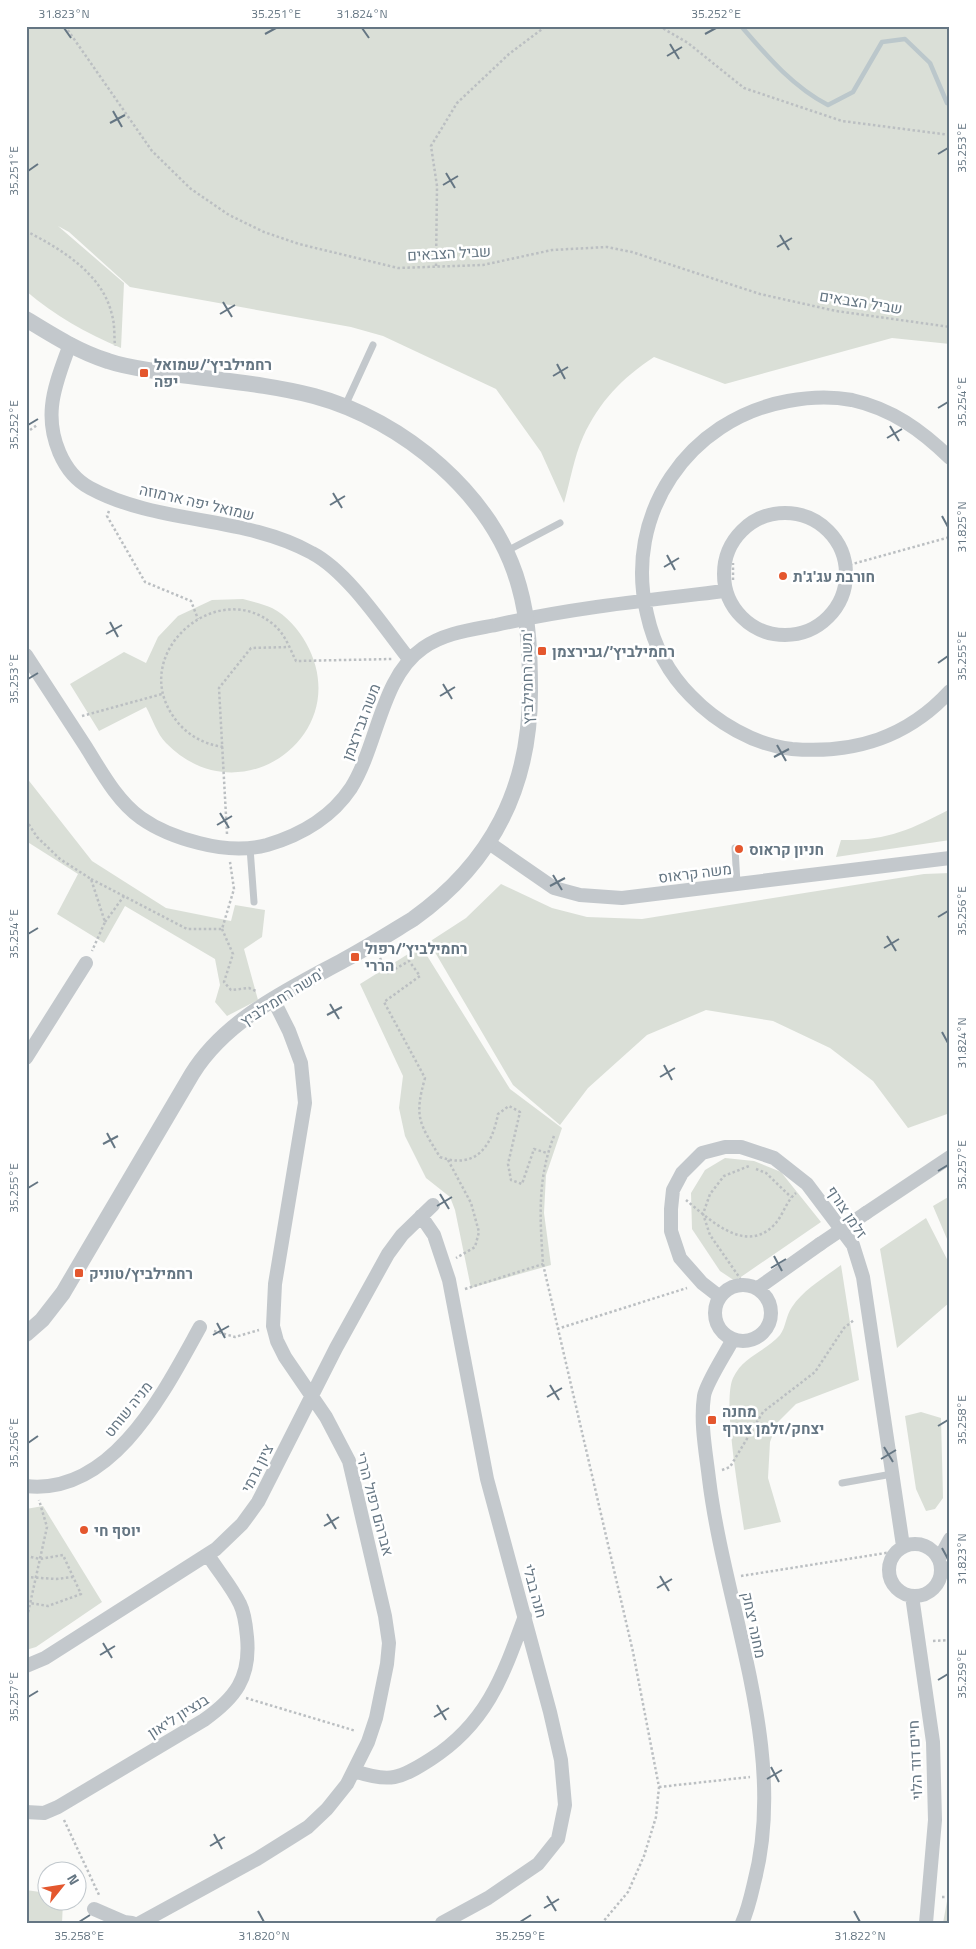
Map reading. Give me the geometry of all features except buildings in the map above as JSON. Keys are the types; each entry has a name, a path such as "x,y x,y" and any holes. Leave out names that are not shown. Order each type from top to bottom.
{"street":[{"name":"משה רחמילביץ'","path":"26,319 70,344 108,361 142,369 313,396 344,407 395,432 439,464 476,504 505,552 519,585 530,661 526,748 510,803 488,843 468,870 435,903 371,944 273,999 232,1029 199,1062 63,1293 42,1320 26,1334"},
{"name":"שמואל יפה ארמוזה","path":"70,344 52,406 56,445 62,459 74,476 89,487 134,505 262,533 287,541 313,553 332,567 348,583 409,659"},
{"path":"950,458 924,432 890,413 851,400 811,397 764,405 723,424 688,454 664,487 647,527 641,568 644,601 650,629 663,662 704,710 730,727 761,741 787,748 818,751 845,749 889,736 916,722 936,706 950,691"},
{"path":"776,513 801,515 825,528 836,540 844,557 845,566 844,591 832,614 813,629 789,636 772,635 756,629 740,617 728,600 725,590 724,562 728,550 741,531 760,518 776,513"},
{"name":"משה גבירצמן","path":"26,655 108,781 124,803 140,817 174,835 228,848 250,848 300,834 336,807 351,788 361,770 373,744 395,681 409,659 442,636 525,618 725,590"},
{"name":"משה קראוס","path":"488,843 554,888 580,895 622,898 950,858"},
{"path":"26,1058 86,963"},
{"name":"אברהם רפול הררי","path":"140,1923 257,1859 308,1826 327,1809 354,1771 370,1735 387,1664 388,1643 385,1616 349,1461 336,1433 285,1357 277,1341 273,1326 275,1284 305,1103 301,1063 289,1031 273,999"},
{"name":"זלמן צורף","path":"720,1297 702,1283 680,1258 671,1231 673,1190 682,1173 702,1153 725,1147 741,1147 774,1158 807,1184 853,1245 863,1278 892,1474 899,1549"},
{"path":"751,1286 765,1294 770,1303 772,1312 768,1326 754,1339 744,1341 733,1339 725,1334 715,1317 716,1306 726,1290 751,1286 820,1244 950,1157"},
{"name":"ציון גרמי","path":"26,1666 45,1658 208,1555 242,1524 258,1502 311,1396 388,1254 402,1235 433,1205"},
{"name":"חנה בבלי","path":"421,1216 434,1235 445,1265 487,1479 525,1616 561,1760 565,1805 563,1823 558,1840 538,1864 488,1898 442,1923"},
{"name":"מניה שוחט","path":"31,1486 61,1485 74,1480 108,1458 129,1438 170,1381 200,1326"},
{"name":"מחנה יצחק","path":"733,1339 704,1395 704,1440 713,1517 754,1700 762,1776 764,1812 760,1861 742,1923"},
{"path":"939,1559 926,1546 918,1543 899,1549 890,1560 890,1576 900,1591 912,1596 922,1595 936,1585 940,1577 939,1559 950,1538"},
{"name":"בנציון ליאון","path":"26,1812 44,1813 58,1807 204,1720 222,1707 240,1686 247,1668 246,1621 239,1603 208,1555"},
{"name":"חיים דוד הלוי","path":"912,1596 933,1742 935,1820 926,1923"},
{"path":"354,1771 385,1780 397,1778 412,1772 459,1739 478,1718 493,1695 525,1616"},
{"path":"94,1909 124,1922 132,1923"}],"lane":[{"path":"344,407 373,345"},
{"path":"505,552 560,523"},
{"path":"250,848 254,902"},
{"path":"735,848 737,884"},
{"path":"842,1483 892,1474"}],"path":[{"name":"שביל הצבאים","path":"65,26 152,151 191,189 229,215 264,232 299,244 398,268 483,265 552,250 607,247 632,252 769,296 836,311 950,327"},
{"path":"436,266 437,186 431,146 457,103 509,54 546,26"},
{"path":"659,26 688,43 744,88 842,121 950,135"},
{"path":"26,231 64,251 83,268 101,290 112,314 114,346 108,361"},
{"path":"113,497 107,516 145,582 191,601 198,620"},
{"path":"845,566 950,537"},
{"path":"223,747 214,746 189,734 167,707 162,694 161,675 168,648 179,633 209,613 243,611 261,617 275,626 296,661 409,659"},
{"path":"273,999 249,988 231,990 224,982 233,954 222,929 234,889 228,848 219,688 251,648 289,647"},
{"path":"68,720 162,694"},
{"path":"26,820 37,837 60,859 91,879 188,928 222,929"},
{"path":"91,879 105,922"},
{"path":"86,963 105,922 124,896"},
{"path":"371,944 388,973 410,961 420,976 384,1002 425,1078 418,1101 418,1118 440,1157 448,1160 467,1159 484,1152 495,1130 498,1114 509,1106 520,1112 508,1164 511,1180 522,1184 534,1149 547,1153"},
{"path":"554,1136 547,1153 539,1202 542,1264 633,1652 659,1786 656,1817 644,1856 628,1892 602,1923"},
{"path":"445,1265 475,1248 479,1232 471,1203 448,1160"},
{"path":"751,1286 710,1235 703,1214 710,1194 724,1176 748,1165 766,1173 791,1197"},
{"path":"673,1190 727,1231 744,1238 773,1226 791,1197 807,1184"},
{"path":"451,1293 542,1264"},
{"path":"557,1329 702,1283"},
{"path":"708,1474 730,1467 763,1412 815,1372 844,1328 867,1310"},
{"path":"200,1326 235,1337 273,1326"},
{"path":"26,1622 47,1527 31,1486"},
{"path":"727,1578 899,1549"},
{"path":"26,1556 40,1559 63,1555 81,1594 48,1606 30,1604"},
{"path":"26,1577 73,1578"},
{"path":"233,1694 370,1735"},
{"path":"659,1786 762,1776"},
{"path":"58,1807 109,1916"}],"shaded area":[{"path":"26,26 950,26 950,344 892,338 725,384 654,357 622,382 604,402 589,424 580,445 564,503 541,452 496,389 383,336 351,327 130,287 69,232 58,226 124,283 121,348 71,323 26,291"},
{"path":"243,599 272,608 292,623 306,643 318,677 316,708 304,735 283,756 256,769 226,772 195,764 166,743 157,731 146,707 99,731 70,684 124,652 146,663 158,637 178,616 212,600"},
{"path":"26,777 92,861 166,908 231,921 235,905 265,910 262,937 244,949 258,1000 227,1016 215,1002 220,985 215,959 125,906 104,943 57,914 78,874 26,841"},
{"path":"950,809 950,840 836,857 841,840 871,839 897,833 923,823"},
{"path":"950,873 950,1113 908,1128 873,1081 830,1048 773,1021 706,1010 647,1035 588,1088 560,1125 513,1085 429,942 466,918 501,884 552,908 587,917 642,919 924,874"},
{"path":"421,946 510,1089 562,1128 546,1175 544,1213 551,1265 471,1288 455,1210 450,1197 426,1178 405,1136 399,1108 403,1076 360,984"},
{"path":"725,1158 754,1161 781,1172 821,1222 735,1281 720,1271 692,1229 691,1193 705,1170"},
{"path":"950,1196 950,1246 933,1206"},
{"path":"926,1218 950,1265 950,1302 897,1348 880,1249"},
{"path":"841,1265 859,1380 796,1404 777,1423 770,1442 768,1478 781,1522 744,1530 731,1428 730,1390 733,1378 742,1364 780,1335 790,1310 802,1295"},
{"path":"921,1412 941,1418 943,1498 935,1509 926,1511 916,1489 905,1416"},
{"path":"43,1506 102,1602 36,1647 26,1650 26,1509"},
{"path":"950,1885 950,1923 943,1923"},
{"path":"26,1890 38,1892 38,1912 63,1912 62,1923 26,1923"}],"waterway":[{"path":"741,26 770,59 792,80 828,105 853,92 882,42 905,39 930,63 947,103 950,104"}],"place":[{"name":"רחמילביץ׳/שמואל יפה","path":"144,373"},
{"name":"חורבת עג'ג'ת","path":"783,576"},
{"name":"רחמילביץ׳/גבירצמן","path":"542,651"},
{"name":"חניון קראוס","path":"739,849"},
{"name":"רחמילביץ׳/רפול הררי","path":"355,957"},
{"name":"רחמילביץ/טוניק","path":"79,1273"},
{"name":"מחנה יצחק/זלמן צורף","path":"712,1420"},
{"name":"יוסף חי","path":"84,1530"}]}
